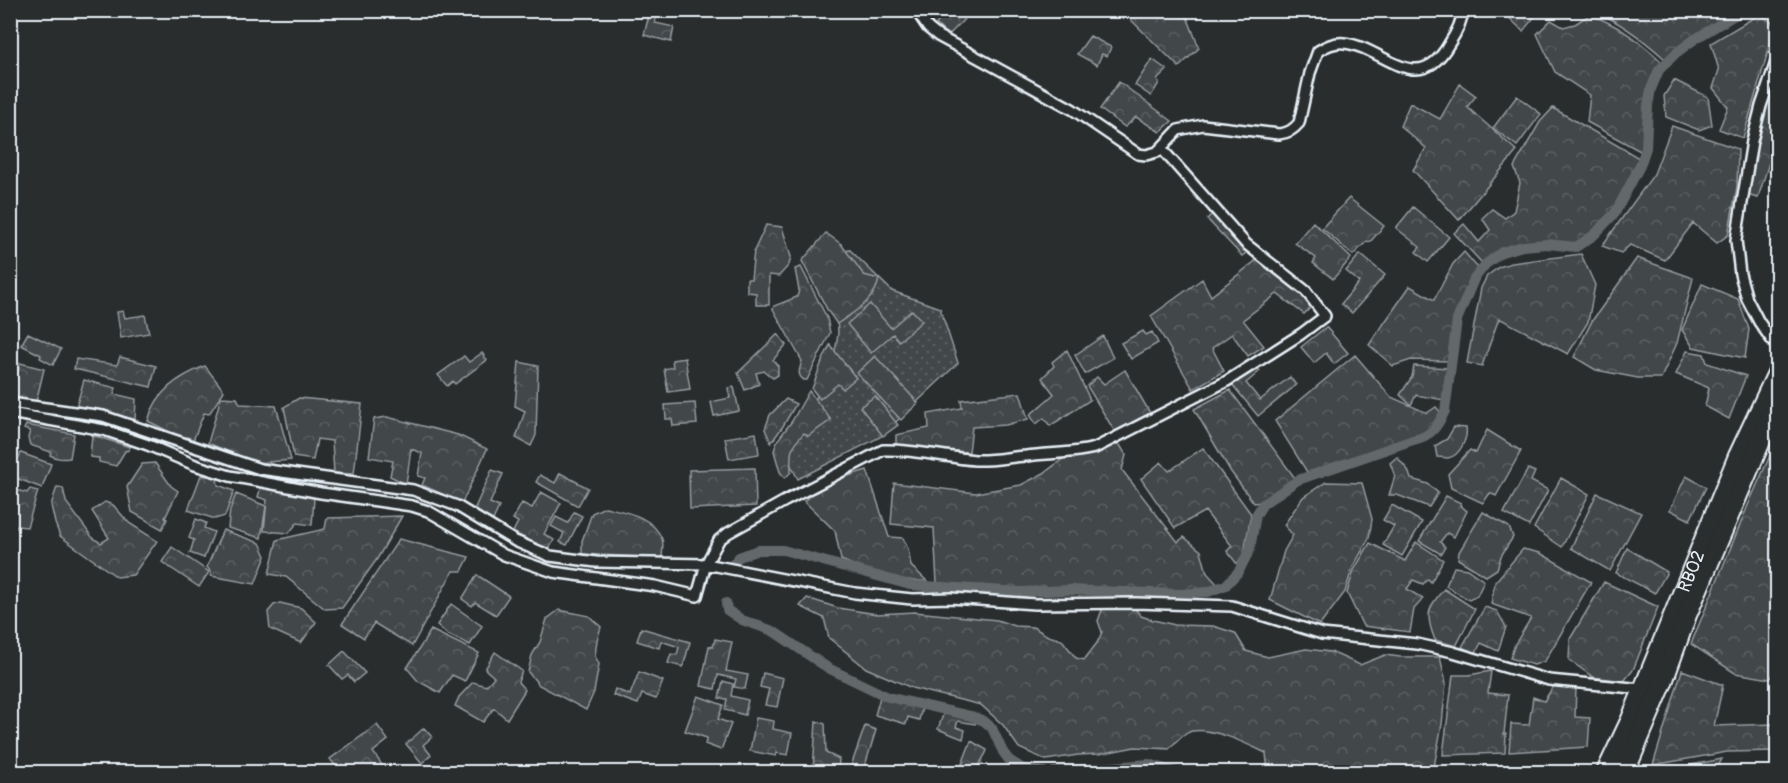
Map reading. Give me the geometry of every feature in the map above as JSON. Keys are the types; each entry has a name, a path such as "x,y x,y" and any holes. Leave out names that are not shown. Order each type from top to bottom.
{"highway":[{"name":"RB02","path":"1606,772 1643,689 1738,456 1778,371"},
{"name":"RB02","path":"1625,772 1687,615 1778,401"}],"street":[{"path":"916,10 928,28 938,36 1072,109 1131,151 1146,155 1161,148 1178,130 1203,125 1287,133 1299,123 1310,73 1318,51 1342,42 1407,69 1417,70 1427,67 1445,51 1454,37 1463,10"},
{"path":"1778,56 1752,141 1736,240 1740,274 1747,299 1759,322 1778,349"},
{"path":"10,412 104,430 230,476 321,493 414,498 428,511 504,555 553,572 655,586 697,596 706,564 719,540 785,501 883,450 907,450 975,460 993,460 1026,455 1080,452 1095,448 1227,381 1325,316 1306,291 1246,244 1161,148"},
{"path":"10,403 103,416 260,469 457,506 515,541 550,556 596,562 706,564 855,593 912,599 951,598 1035,604 1136,603 1232,606 1322,634 1417,644 1549,680 1643,689"}],"green space":[{"path":"1502,10 1540,10 1523,31 1502,11"},
{"path":"1737,10 1675,49 1665,59 1632,32 1594,11"},
{"path":"650,11 658,12 655,23 674,27 671,42 644,35"},
{"path":"934,11 972,11 948,36 936,24 942,18"},
{"path":"1134,11 1185,11 1199,48 1179,67 1129,18"},
{"path":"1760,14 1777,26 1743,138 1719,129 1728,107 1713,88 1719,70 1711,43"},
{"path":"1589,15 1629,34 1663,63 1656,71 1648,91 1645,147 1642,152 1587,122 1590,95 1555,72 1537,34 1551,20 1563,27 1575,24"},
{"path":"1090,36 1111,47 1107,56 1102,54 1097,65 1077,54"},
{"path":"1152,59 1167,70 1157,80 1159,83 1151,96 1135,85"},
{"path":"1777,64 1777,151 1772,153 1758,198 1746,195 1762,112"},
{"path":"1674,80 1708,97 1712,125 1699,130 1666,117 1664,96"},
{"path":"1119,82 1172,121 1160,132 1136,117 1125,127 1100,109"},
{"path":"1460,84 1476,96 1467,107 1517,151 1459,220 1413,170 1426,148 1400,126 1410,103 1440,119"},
{"path":"1517,96 1541,114 1517,146 1493,128"},
{"path":"1553,108 1639,158 1614,208 1597,230 1586,238 1571,244 1528,243 1498,253 1482,263 1454,233 1464,224 1479,242 1490,230 1482,218 1492,209 1505,218 1514,211 1520,183 1514,167 1540,122"},
{"path":"1672,126 1738,149 1737,187 1728,235 1717,243 1693,223 1665,260 1630,245 1621,253 1602,246 1654,174"},
{"path":"1349,198 1384,226 1370,242 1367,241 1353,255 1322,228"},
{"path":"1413,207 1449,237 1428,262 1416,252 1420,247 1396,228"},
{"path":"1213,213 1250,250 1242,256 1207,219"},
{"path":"1313,222 1351,258 1333,279 1313,263 1316,258 1295,243"},
{"path":"766,225 782,227 791,257 789,265 779,276 769,275 769,305 756,305 756,293 747,292 747,279 751,279 754,251"},
{"path":"826,233 841,244 864,275 879,279 877,287 868,300 837,324 802,261"},
{"path":"849,249 892,291 940,308 958,363 880,437 798,479 786,456 820,390 838,336 837,323 831,307 817,281"},
{"path":"1464,252 1478,268 1457,313 1448,361 1411,360 1393,366 1369,345 1410,286 1434,300 1453,264"},
{"path":"1360,254 1385,275 1352,313 1341,304 1359,282 1346,271"},
{"path":"1581,254 1595,285 1588,322 1568,354 1499,318 1482,366 1467,363 1481,288 1487,276 1499,267 1512,263"},
{"path":"1637,258 1693,278 1677,343 1661,378 1638,378 1596,370 1574,357 1592,321"},
{"path":"1258,259 1313,305 1304,314 1277,294 1243,320 1264,346 1248,356 1232,334 1212,348 1224,371 1193,389 1151,316 1202,279 1211,296"},
{"path":"801,267 827,318 830,333 807,380 800,376 802,361 773,309 774,306 797,297 799,290 795,269"},
{"path":"1702,284 1738,299 1749,329 1745,358 1693,347 1682,330"},
{"path":"870,304 891,328 912,310 922,321 899,341 893,334 871,353 847,324"},
{"path":"123,311 125,318 145,315 149,333 121,338 117,312"},
{"path":"1326,327 1348,353 1334,364 1326,353 1314,363 1301,347"},
{"path":"1143,331 1146,335 1152,332 1158,343 1131,359 1121,343"},
{"path":"28,333 61,349 53,365 40,358 41,355 21,345"},
{"path":"778,334 786,345 773,360 778,366 778,375 773,378 764,371 756,373 759,384 745,390 738,373"},
{"path":"1103,336 1113,358 1085,374 1075,355"},
{"path":"830,345 856,378 843,389 838,384 820,399 812,389"},
{"path":"1067,350 1090,400 1050,426 1044,418 1036,424 1030,415 1054,394 1042,378 1054,366 1052,362"},
{"path":"1687,351 1704,354 1707,363 1746,376 1729,419 1705,406 1709,388 1676,374"},
{"path":"482,353 487,360 455,384 453,381 447,386 438,375 464,356 469,362"},
{"path":"1355,355 1391,397 1427,413 1436,407 1442,414 1434,427 1423,435 1325,469 1307,472 1275,421"},
{"path":"875,356 918,403 901,420 857,373"},
{"path":"120,357 156,366 151,387 74,369 76,359 117,365"},
{"path":"685,358 690,389 668,392 664,369 673,367 672,360"},
{"path":"519,362 538,366 536,435 531,446 516,438 525,411 515,406"},
{"path":"20,363 44,369 36,402 12,396"},
{"path":"1254,364 1260,371 1246,383 1260,400 1290,377 1296,385 1258,416 1231,383"},
{"path":"205,366 224,391 209,414 204,413 192,443 148,421 156,401 169,386"},
{"path":"1414,366 1449,368 1444,400 1416,395 1411,405 1400,395 1412,377"},
{"path":"1125,370 1150,413 1115,432 1087,386 1097,377 1104,384"},
{"path":"84,380 116,388 114,394 136,399 135,419 76,407"},
{"path":"734,387 739,411 714,416 711,402 730,398 728,388"},
{"path":"1230,390 1295,478 1262,502 1254,503 1231,472 1194,409"},
{"path":"809,391 831,420 808,436 804,433 796,442 791,454 791,472 785,478 780,472 774,451 777,441 792,421"},
{"path":"1020,393 1028,419 1006,425 972,427 969,452 896,447 896,435 929,428 928,414 962,408 961,400"},
{"path":"875,396 898,425 883,436 860,407"},
{"path":"221,397 237,398 240,404 276,406 291,460 256,463 208,443"},
{"path":"299,398 362,404 354,474 334,473 332,441 317,439 313,460 294,457 284,407"},
{"path":"786,399 796,404 771,443 765,429 770,415"},
{"path":"695,403 697,424 673,426 672,419 666,419 665,405"},
{"path":"387,417 458,435 487,449 462,503 422,485 425,478 418,476 422,453 411,449 406,484 390,476 393,461 369,457 374,419"},
{"path":"26,425 74,434 70,458 55,457 50,455 51,452 30,445 28,438 30,431 24,429"},
{"path":"1454,427 1466,428 1466,437 1462,446 1452,457 1437,457 1435,446 1447,439"},
{"path":"1487,430 1521,451 1496,496 1490,493 1483,503 1451,488 1448,474 1470,450 1476,453"},
{"path":"756,433 759,454 729,459 725,438"},
{"path":"92,435 130,447 129,450 125,451 116,466 99,462 99,458 90,457"},
{"path":"1117,440 1126,455 1122,470 1178,542 1184,537 1201,551 1207,573 1218,585 1207,590 1180,591 1021,589 937,583 934,528 891,524 894,483 976,493 1021,485 1044,473 1064,458 1092,453"},
{"path":"1777,440 1778,668 1770,679 1735,673 1691,644"},
{"path":"1203,448 1251,514 1244,553 1237,564 1227,551 1232,546 1205,511 1175,528 1141,479 1161,462 1169,471"},
{"path":"21,453 51,464 42,488 11,476 14,468 11,467 11,459 17,461"},
{"path":"1397,457 1408,470 1411,479 1428,484 1438,493 1429,507 1397,495 1389,495 1395,476 1390,463"},
{"path":"155,463 171,486 178,491 162,529 132,512 127,487 142,464"},
{"path":"755,468 756,506 690,509 689,470"},
{"path":"1528,469 1535,472 1531,481 1548,490 1529,526 1504,513"},
{"path":"492,470 503,474 490,503 499,507 493,520 473,512"},
{"path":"867,470 889,537 903,538 911,566 927,581 905,580 883,575 841,560 835,531 804,501 834,482"},
{"path":"560,473 588,488 578,506 536,482 540,475 555,483"},
{"path":"201,475 217,478 218,485 234,491 225,516 215,519 188,510"},
{"path":"1686,476 1706,487 1690,520 1670,510"},
{"path":"1561,478 1589,494 1562,547 1534,528"},
{"path":"1326,482 1362,483 1372,519 1369,538 1352,569 1345,592 1320,625 1270,600 1284,551 1293,535 1284,525 1303,497"},
{"path":"261,486 314,498 312,525 297,523 289,533 264,531 267,500 258,497"},
{"path":"57,487 63,488 66,502 92,537 101,543 109,538 92,511 105,502 113,505 129,523 157,541 133,575 117,577 60,536 51,505"},
{"path":"13,489 27,493 30,489 38,491 27,527 17,526 13,534 11,533 11,498"},
{"path":"541,492 561,503 544,534 554,540 548,551 513,532 518,522 513,519 522,503 532,508"},
{"path":"1597,493 1641,513 1610,571 1571,548"},
{"path":"236,494 266,506 261,538 228,528 230,510"},
{"path":"1446,496 1461,503 1460,505 1467,511 1454,537 1447,533 1440,542 1445,547 1441,554 1419,541"},
{"path":"1392,505 1422,522 1402,556 1383,545 1394,526 1383,520"},
{"path":"605,507 638,516 652,525 662,539 662,558 582,554 582,541 592,513"},
{"path":"574,512 582,516 567,545 560,542 564,533 551,526 556,517 568,523"},
{"path":"1483,512 1509,527 1513,537 1501,556 1497,569 1486,576 1458,559 1459,552"},
{"path":"402,516 377,559 342,608 325,609 286,577 269,574 277,540 325,529 327,518"},
{"path":"196,519 206,523 204,528 214,532 204,558 190,553 194,540 189,538"},
{"path":"223,530 260,543 266,556 255,584 211,576 207,567"},
{"path":"399,539 469,557 462,571 453,571 412,646 374,623 364,638 342,624"},
{"path":"1416,542 1443,560 1431,582 1428,579 1423,584 1413,580 1407,589 1423,599 1414,609 1410,632 1363,626 1347,593 1354,570 1370,543 1405,561"},
{"path":"172,547 209,572 199,587 162,562"},
{"path":"1627,548 1667,572 1655,593 1616,573"},
{"path":"1523,549 1540,553 1591,582 1545,661 1534,665 1510,658 1515,644 1531,618 1491,604 1495,582"},
{"path":"1454,567 1467,569 1484,581 1477,596 1469,600 1446,586"},
{"path":"477,575 509,596 496,615 475,602 472,606 462,599"},
{"path":"1604,582 1658,607 1633,670 1624,681 1593,677 1569,660 1570,639"},
{"path":"1444,589 1475,609 1456,646 1435,640 1430,624 1431,607"},
{"path":"807,598 838,608 877,614 915,612 997,620 1015,626 1033,627 1048,636 1062,640 1076,658 1084,660 1102,632 1098,621 1103,607 1125,605 1134,608 1141,616 1153,620 1175,625 1213,626 1235,633 1246,651 1268,657 1306,649 1331,652 1360,665 1385,655 1440,657 1446,683 1442,724 1433,772 1334,772 1320,766 1316,772 1268,772 1266,753 1230,737 1200,730 1185,734 1169,749 1135,747 1046,760 1019,748 1003,725 981,705 912,688 866,668 829,638 824,618 800,606"},
{"path":"280,603 301,608 316,622 301,643 270,629 268,612 274,605"},
{"path":"451,604 482,626 470,645 447,634 437,625"},
{"path":"1485,607 1497,611 1506,627 1498,651 1481,643 1475,654 1462,647"},
{"path":"559,610 589,616 601,627 595,656 599,664 594,692 586,710 539,685 528,672 532,655 540,642 547,619"},
{"path":"641,628 690,642 683,667 668,663 671,654 677,655 679,647 661,641 659,648 637,641"},
{"path":"431,630 479,653 465,681 452,675 440,693 418,681 407,668"},
{"path":"715,639 732,642 726,671 748,675 745,689 734,687 736,679 718,675 715,689 701,686 709,646 713,647"},
{"path":"344,651 365,673 354,682 348,675 342,679 329,665"},
{"path":"495,652 522,671 518,682 525,690 507,719 494,708 483,722 455,706 459,697 473,682 486,686 494,677 485,669"},
{"path":"1682,670 1723,685 1714,726 1777,724 1777,751 1727,752 1653,765"},
{"path":"1491,671 1488,693 1508,695 1504,734 1506,734 1505,753 1443,755 1453,675"},
{"path":"639,672 663,681 656,699 642,694 638,704 613,695 615,689 630,695"},
{"path":"763,673 783,678 777,707 765,705 769,689 760,687"},
{"path":"723,681 733,684 731,696 748,700 745,715 725,710 727,699 719,698"},
{"path":"1555,684 1576,687 1575,717 1590,718 1588,747 1509,752 1511,724 1529,725 1533,697 1544,701"},
{"path":"698,696 723,705 718,719 731,724 721,750 705,744 707,738 685,731"},
{"path":"880,697 922,708 919,720 908,717 906,724 875,715"},
{"path":"944,712 977,720 975,724 958,721 956,727 965,730 963,739 938,729"},
{"path":"756,718 774,721 773,729 792,733 788,755 777,753 776,756 750,751"},
{"path":"816,721 825,724 826,753 839,759 838,772 813,772"},
{"path":"377,725 388,740 373,752 386,771 340,772 330,759"},
{"path":"865,726 876,730 864,769 870,772 849,772"},
{"path":"424,728 432,737 423,745 431,755 422,763 406,744"},
{"path":"971,741 987,750 986,753 975,772 959,772"},
{"path":"1722,759 1715,772 1655,772"}],"waterway":[{"path":"731,566 739,557 758,550 783,550 910,585 1021,592 1068,590 1180,594 1208,592 1226,585 1239,571 1250,549 1256,515 1263,504 1298,480 1420,438 1433,430 1445,411 1457,320 1474,279 1486,264 1502,252 1523,246 1547,244 1576,247 1594,235 1615,213 1640,166 1646,148 1651,89 1659,70 1695,39 1743,10"},
{"path":"726,603 727,610 742,620 773,631 828,668 888,697 984,721 992,728 1009,760 1023,769 1044,772"},
{"path":"1054,772 1149,764 1175,772"}]}
